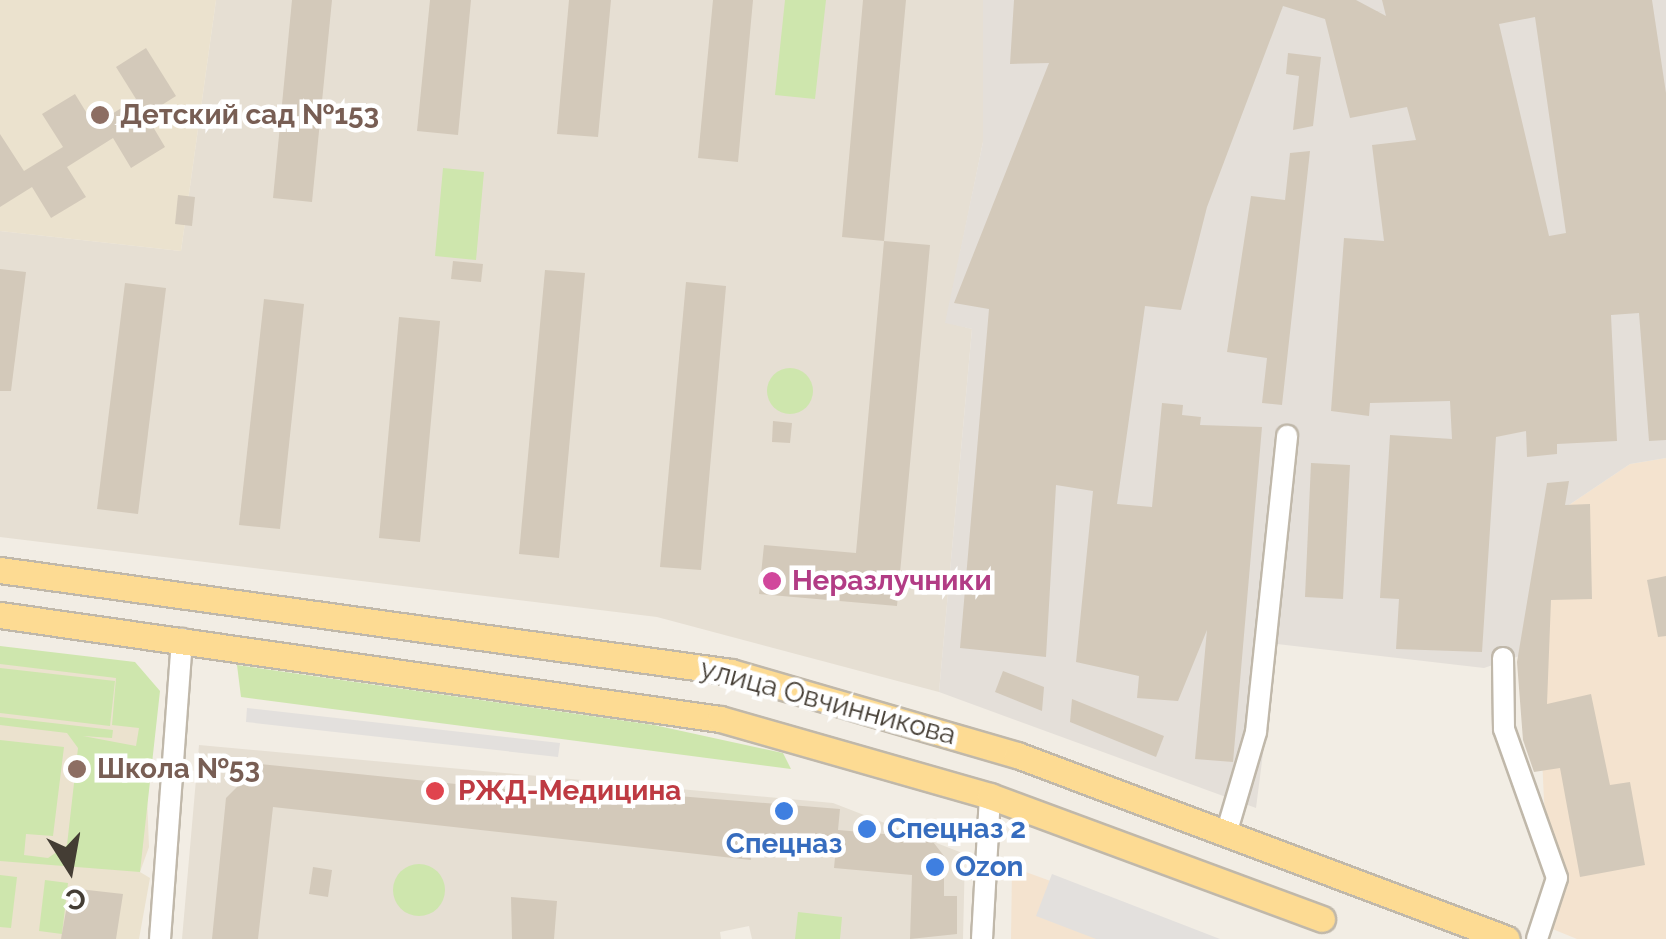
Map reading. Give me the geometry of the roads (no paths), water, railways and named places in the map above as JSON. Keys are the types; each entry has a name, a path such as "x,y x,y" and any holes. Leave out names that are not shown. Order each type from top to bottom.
{"main road":[{"name":"улица Овчинникова","path":"0,570 731,672 915,722 1507,939"},
{"name":"улица Овчинникова","path":"0,615 720,719 990,796 1322,920"}],"street":[{"path":"1226,834 1256,732 1288,436"},
{"path":"160,939 182,640"},
{"path":"1502,658 1504,730 1558,878 1537,939"},
{"path":"982,939 990,796"}],"place":[{"name":"Детский сад №153","path":"100,115"},
{"name":"Неразлучники","path":"772,581"},
{"name":"Школа №53","path":"77,769"},
{"name":"РЖД-Медицина","path":"435,791"},
{"name":"Спецназ","path":"784,811"},
{"name":"Спецназ 2","path":"867,829"},
{"name":"Ozon","path":"935,867"}]}
